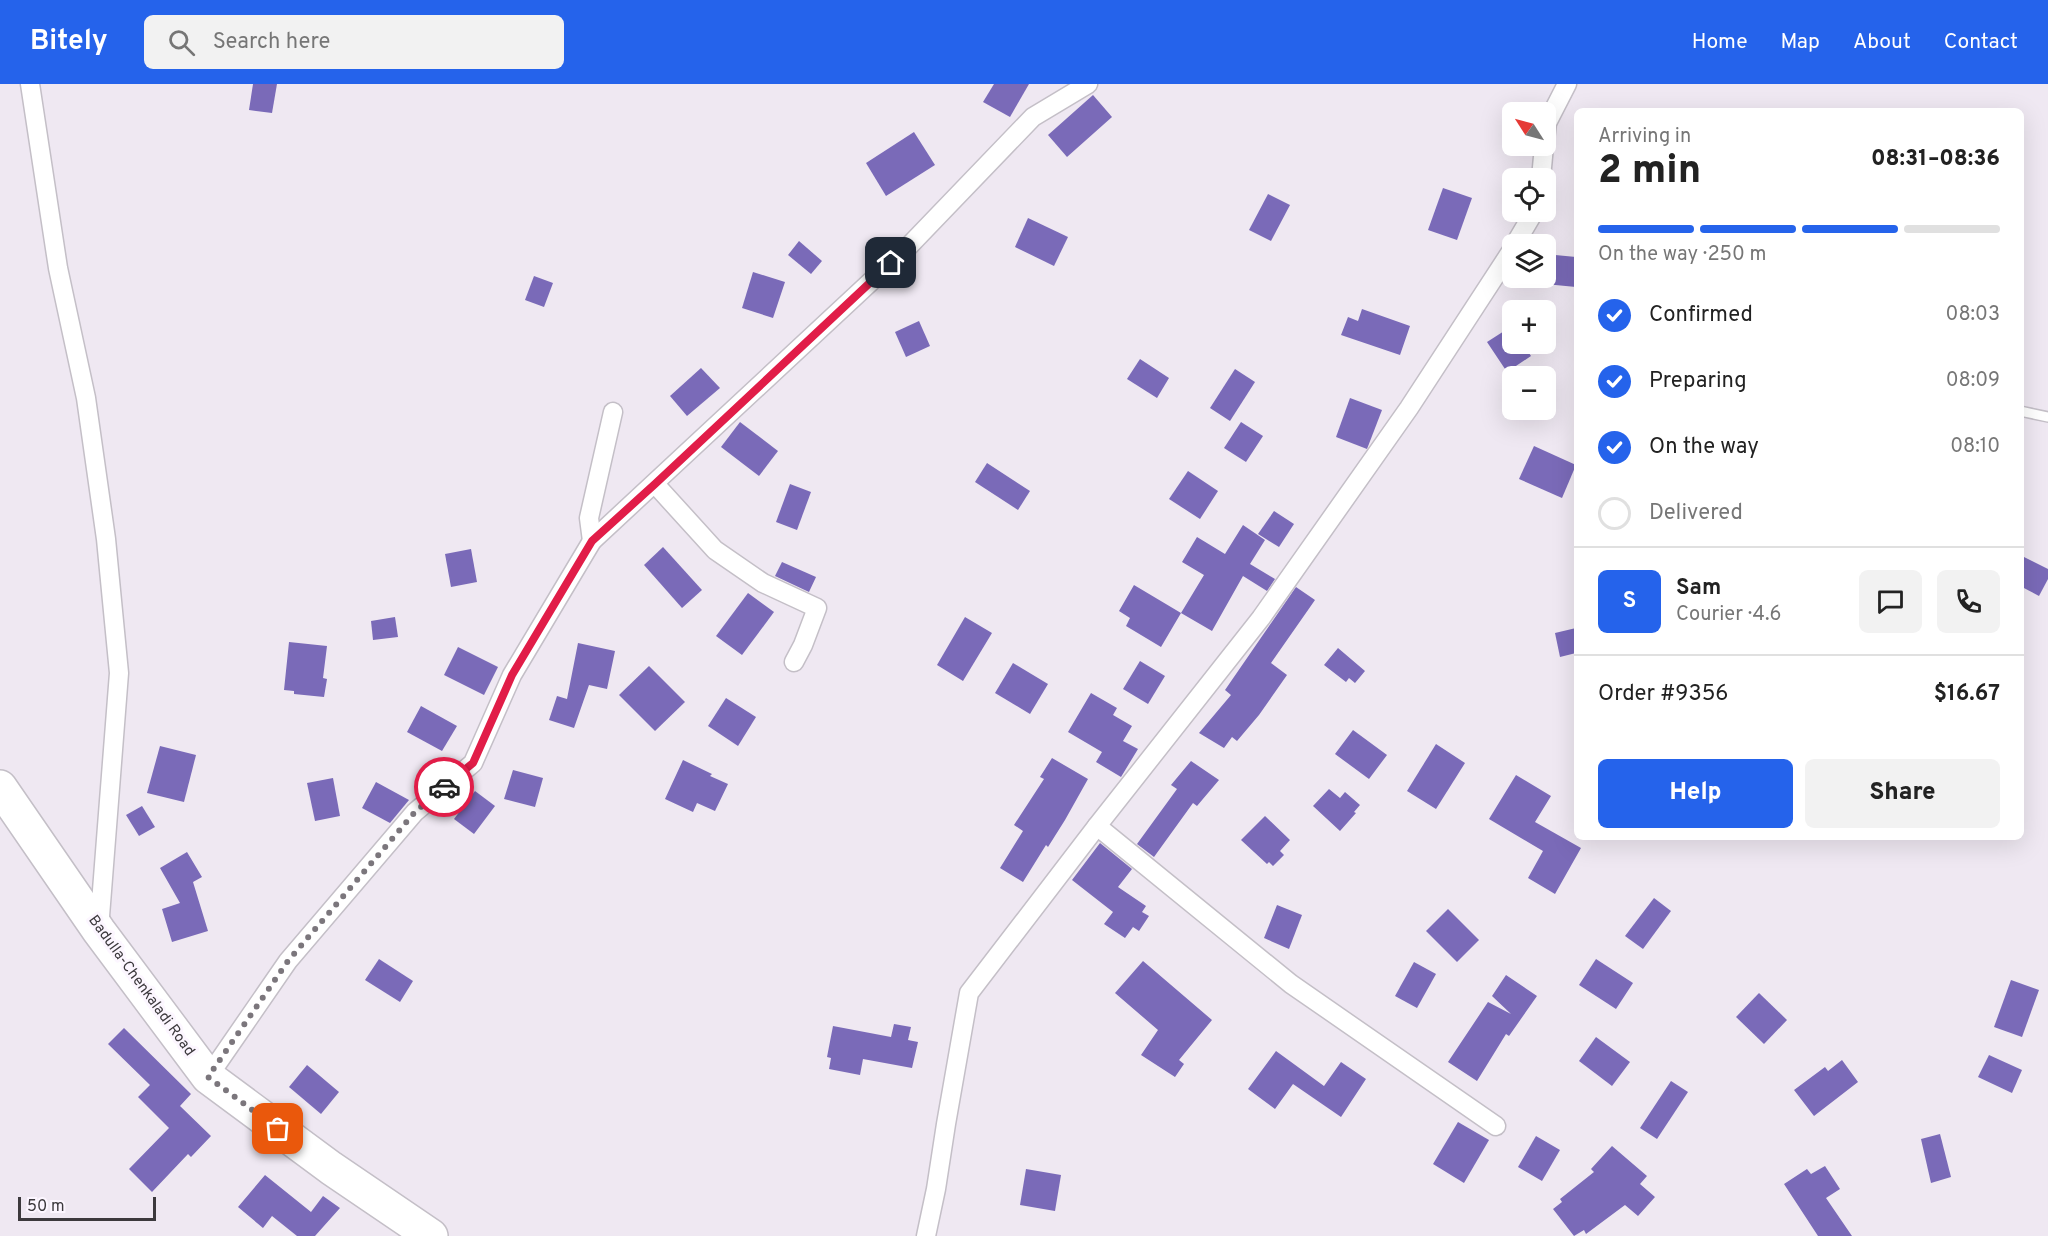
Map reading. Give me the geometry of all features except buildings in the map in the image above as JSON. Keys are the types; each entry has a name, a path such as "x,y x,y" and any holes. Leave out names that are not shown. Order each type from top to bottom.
{"highway":[{"name":"Badulla-Chenkaladi Road","path":"0,787 99,931 208,1077 331,1168 431,1236"}],"street":[{"path":"30,84 58,268 86,398 106,539 119,673 99,931"},
{"path":"208,1077 288,961 415,812 473,763 512,675 592,541 908,247 1032,117 1088,84"},
{"path":"1556,106 1568,84"},
{"path":"926,1236 969,993 1261,618 1409,408 1502,265"},
{"path":"592,541 589,518 613,412"},
{"path":"655,484 715,550 763,584 817,608 794,662"},
{"path":"1097,826 1291,984 1496,1126"}],"lane":[{"path":"2024,412 2048,417"}],"way so far":[{"path":"278,1129 208,1077 288,961 415,812 444,787"}],"route":[{"path":"444,787 473,763 512,675 592,541 891,263"}]}
